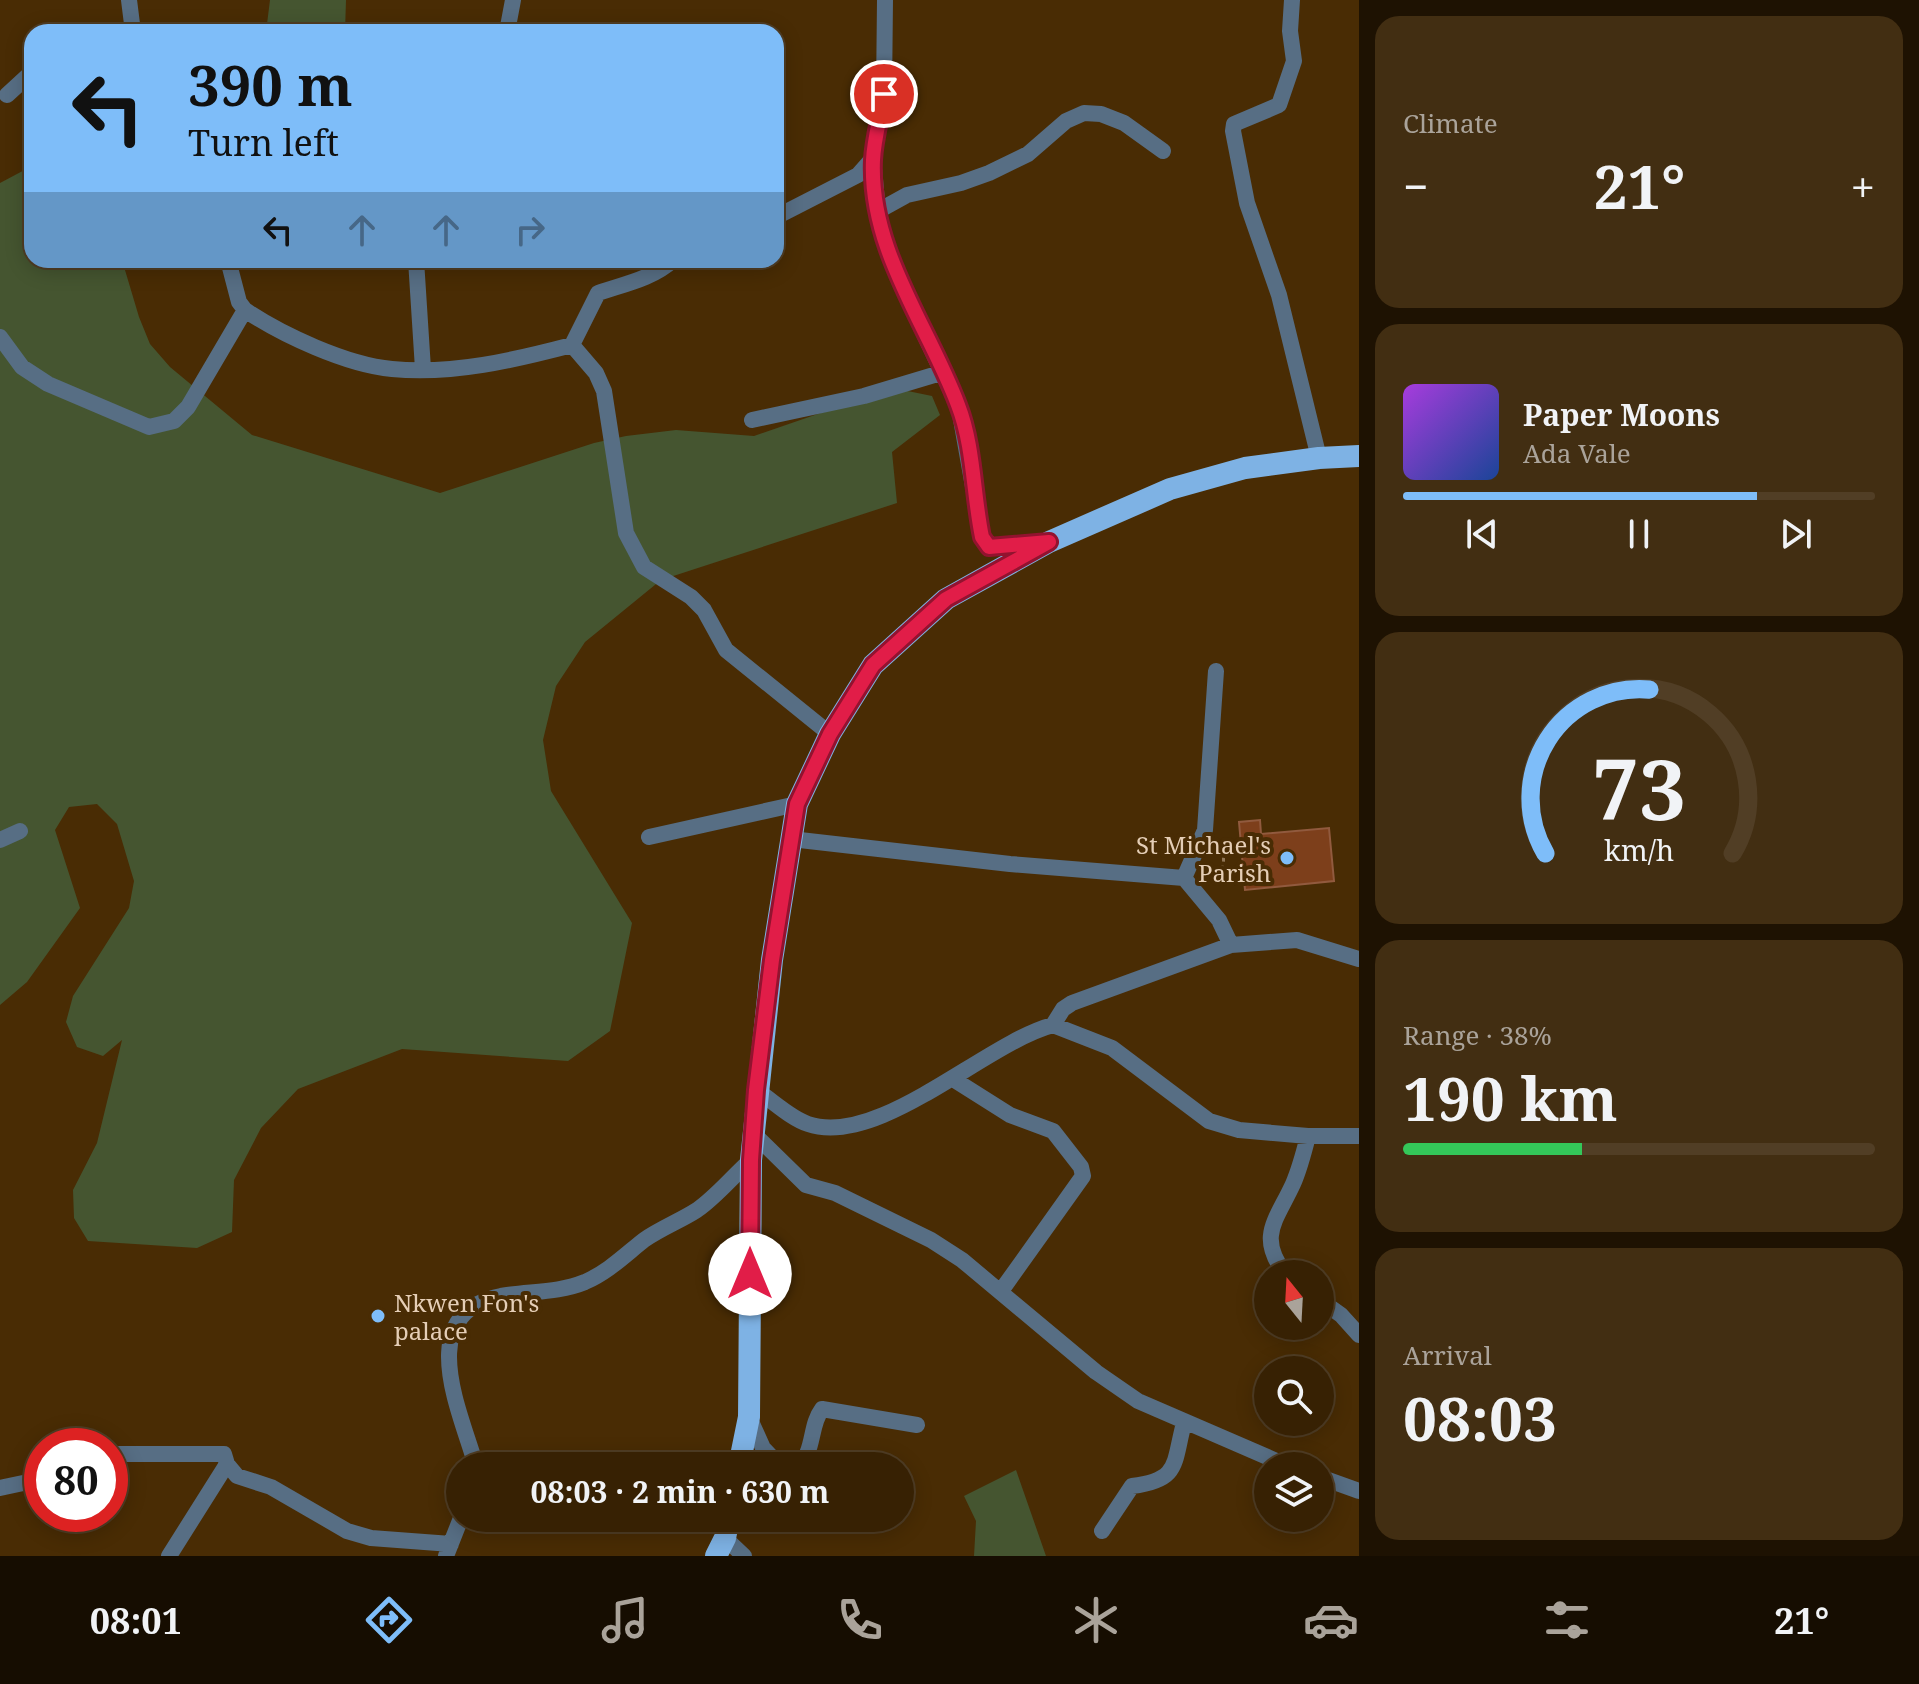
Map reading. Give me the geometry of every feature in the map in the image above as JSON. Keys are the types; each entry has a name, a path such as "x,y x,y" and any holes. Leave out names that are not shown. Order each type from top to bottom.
{"highway":[{"path":"742,1452 749,1417 751,1160 756,1090 772,960 797,804 830,734 873,665 946,599 1049,542 1170,489 1245,468 1359,456"}],"street":[{"path":"129,0 132,24"},
{"path":"508,24 513,0"},
{"path":"885,0 884,94 873,158 866,178 902,287 959,408 982,537 989,547 1049,542"},
{"path":"1292,0 1290,31 1294,61 1279,105 1240,119 1234,124 1233,131 1247,203 1279,295 1319,458"},
{"path":"7,95 24,79"},
{"path":"878,211 907,195 961,183 989,173 1028,154 1066,121 1084,113 1101,114 1124,123 1163,151"},
{"path":"784,214 866,178"},
{"path":"230,268 239,302 245,310 329,352 391,369 482,366 572,345"},
{"path":"417,268 423,369"},
{"path":"572,345 598,293 664,268"},
{"path":"0,337 22,367 48,384 149,427 174,421 188,407 245,310"},
{"path":"572,345 596,373 604,391 626,533 644,567 691,597 704,610 726,650 830,734"},
{"path":"752,420 864,396 944,372"},
{"path":"1186,874 1205,830 1216,671"},
{"path":"649,837 797,804"},
{"path":"0,840 20,831"},
{"path":"791,839 1010,864 1186,874"},
{"path":"1186,874 1219,920 1231,945"},
{"path":"756,1090 807,1124 833,1126 871,1118 953,1079 1021,1037 1053,1025 1063,1009 1072,1003 1231,945 1297,940 1359,959"},
{"path":"1053,1025 1112,1048 1209,1121 1239,1130 1308,1136 1359,1136"},
{"path":"953,1079 1010,1115 1053,1131 1081,1167 1083,1176 1001,1291"},
{"path":"755,1135 806,1185 835,1193 931,1240 1001,1291 1117,1387 1184,1423 1254,1452"},
{"path":"1275,1260 1269,1240 1272,1223 1301,1165 1308,1136"},
{"path":"472,1452 450,1381 447,1351 455,1327 471,1310 498,1297 565,1288 611,1267 644,1241 698,1209 751,1160"},
{"path":"1334,1310 1359,1335"},
{"path":"808,1452 816,1417 822,1409 917,1425"},
{"path":"749,1417 767,1452"},
{"path":"1102,1531 1132,1486 1164,1479 1171,1472 1184,1423"},
{"path":"128,1454 224,1454 227,1464 244,1481 271,1487 347,1531 371,1538 449,1550"},
{"path":"169,1556 227,1464"},
{"path":"1334,1482 1359,1491"},
{"path":"0,1488 24,1483"},
{"path":"723,1537 744,1556"}],"path":[{"path":"1186,874 1209,877 1220,873 1224,865 1223,852 1205,830"}],"green space":[{"path":"270,0 346,0 345,24 267,24"},
{"path":"24,170 24,268 124,268 150,344 170,367 252,435 440,493 594,443 626,436 676,430 754,436 893,388 932,396 940,415 892,452 897,503 661,580 585,642 556,686 543,740 551,791 632,923 610,1031 568,1061 402,1049 298,1089 261,1128 234,1180 232,1232 197,1248 88,1241 74,1218 73,1190 97,1143 122,1040 103,1056 77,1047 66,1022 73,996 129,908 134,881 117,824 97,804 69,807 55,830 80,908 27,982 0,1005 0,183"},
{"path":"1016,1470 1046,1556 974,1556 976,1521 964,1496"}],"building":[{"name":"St Michael's Parish","path":"1260,820 1261,834 1329,828 1334,881 1245,890 1239,822"}],"place":[{"name":"St Michael's Parish","path":"1287,858"},
{"name":"Nkwen Fon's palace","path":"378,1316"}],"route":[{"path":"750,1274 751,1160 756,1090 772,960 797,804 830,734 873,665 946,599 1049,542 989,547 982,537 959,408 902,287 878,211 873,158 884,94"}]}
